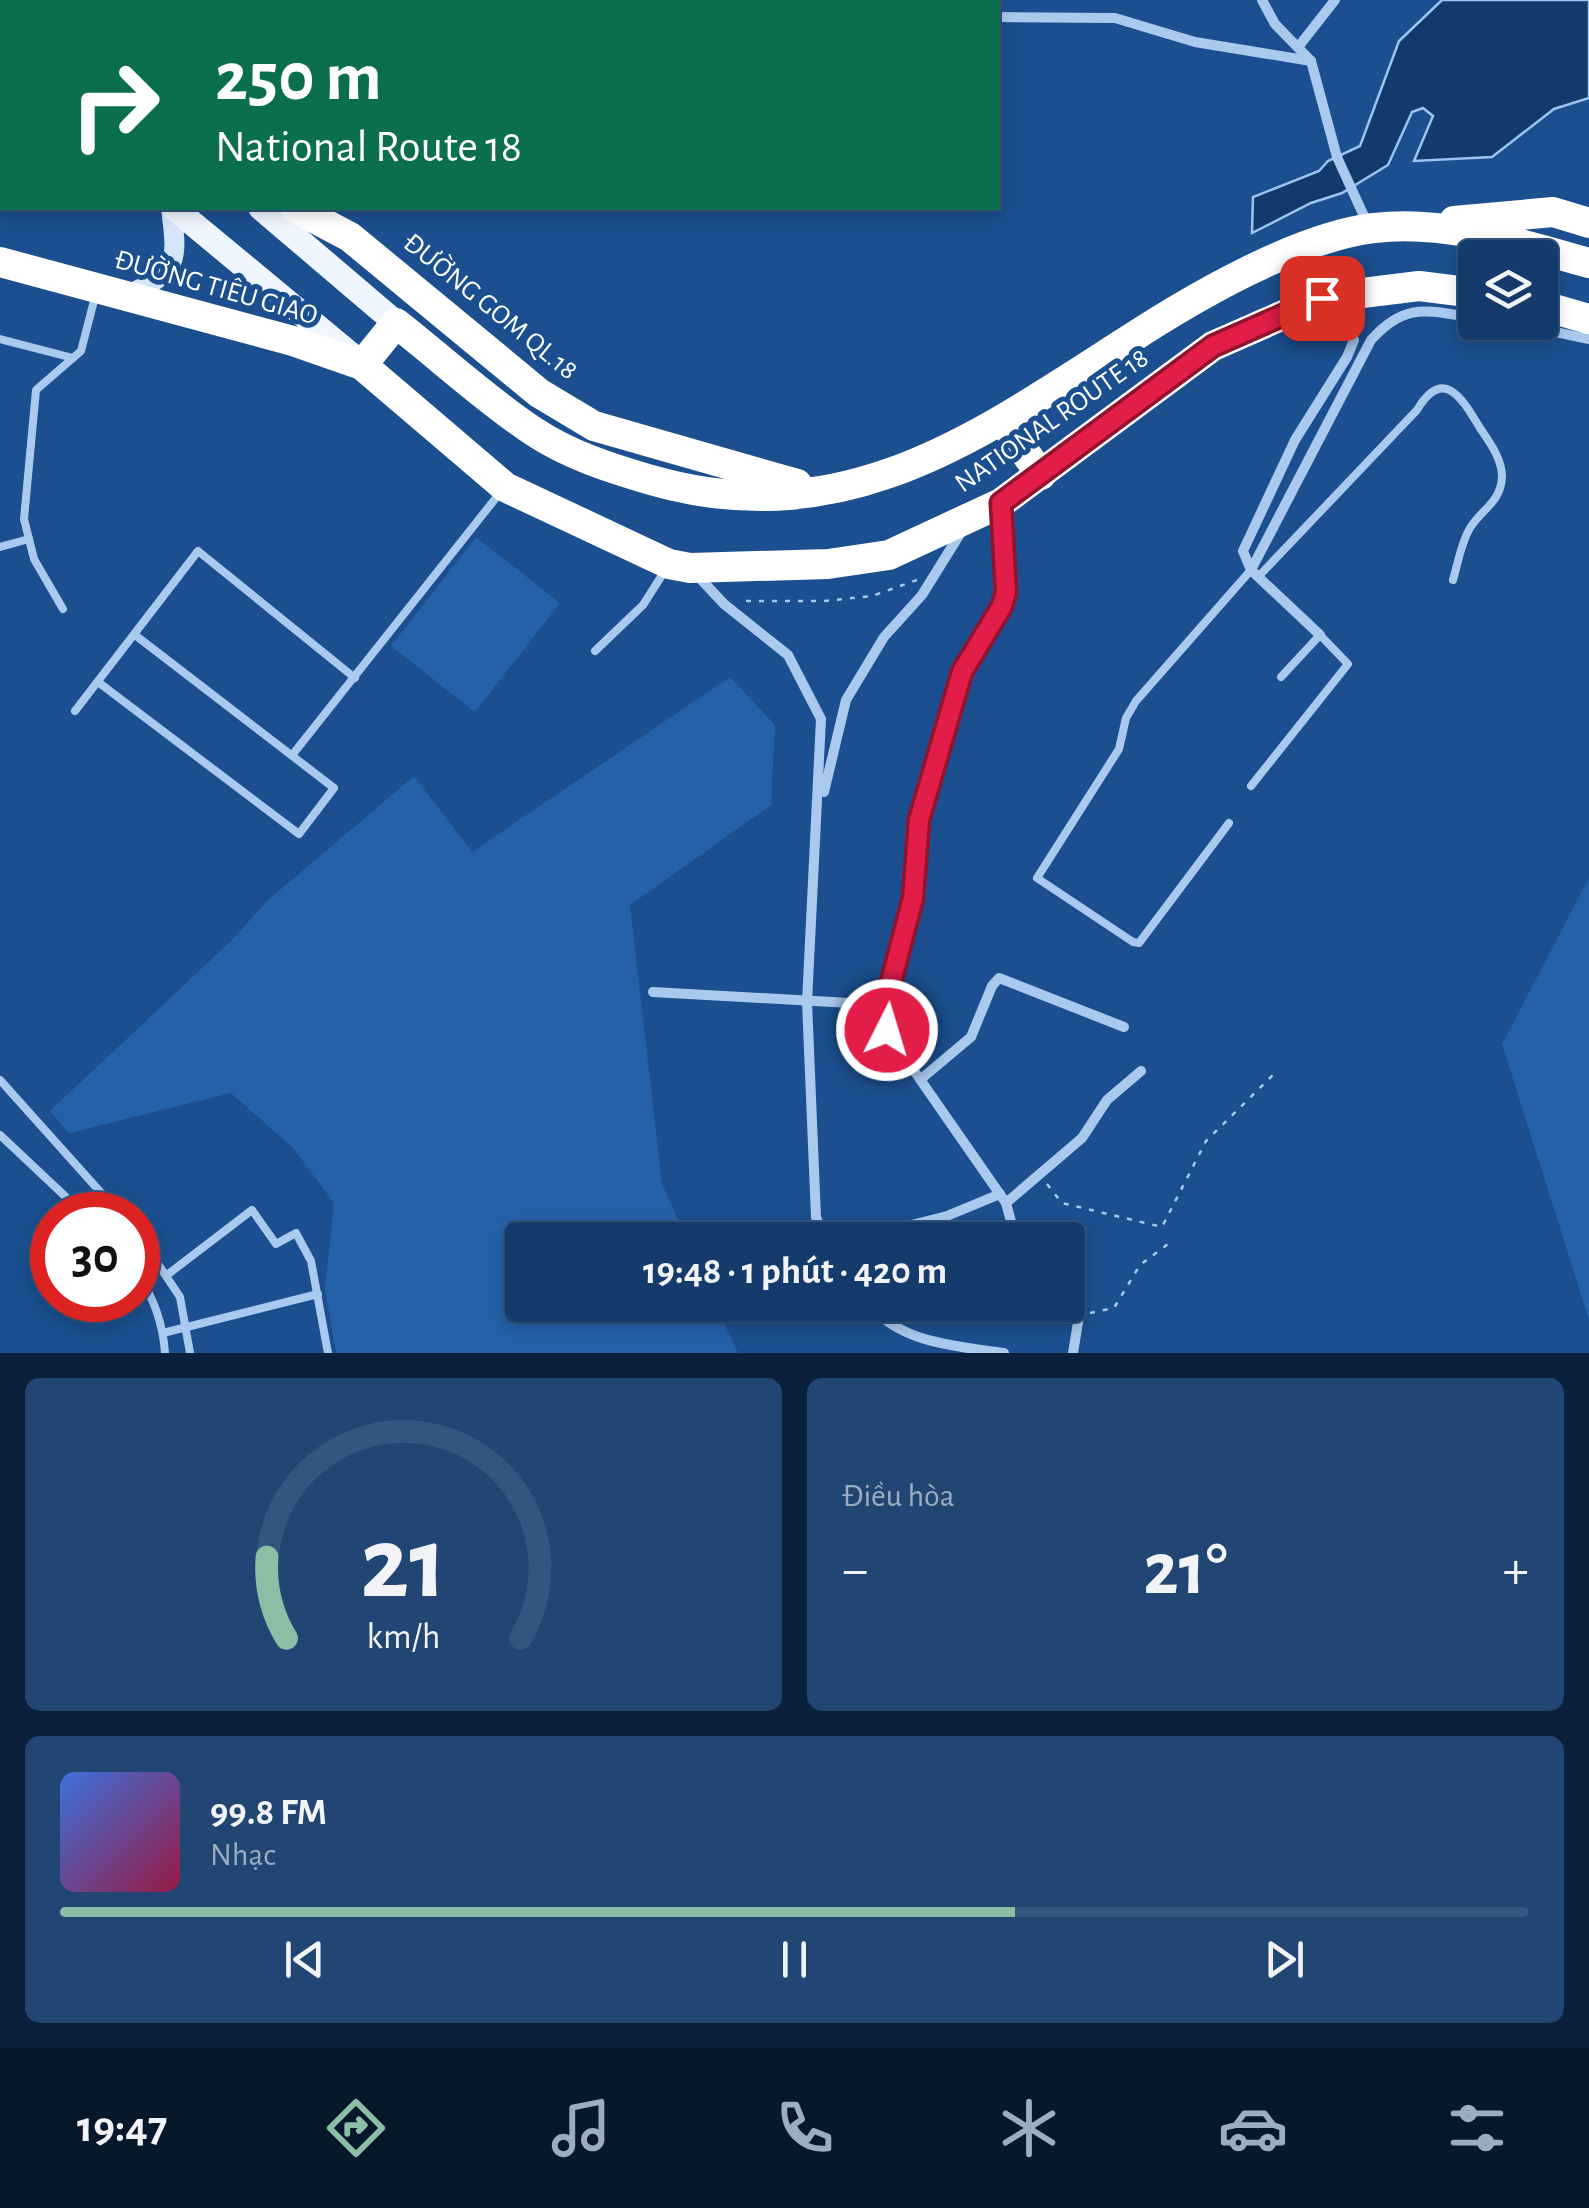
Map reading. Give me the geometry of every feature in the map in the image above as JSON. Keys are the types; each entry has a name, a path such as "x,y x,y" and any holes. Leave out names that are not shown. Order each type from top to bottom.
{"highway":[{"name":"ĐƯỜNG GOM QL.18","path":"300,210 350,236 538,392 594,426 824,492"},
{"path":"1418,225 1553,212 1589,223"},
{"name":"NATIONAL ROUTE 18","path":"396,323 533,431 596,464 668,485 730,495 824,492 912,467 1002,421 1195,297 1310,246 1370,228 1418,225 1521,244 1589,263"},
{"name":"ĐƯỜNG TIÊU GIAO","path":"0,262 293,341 362,364"},
{"name":"NATIONAL ROUTE 18","path":"362,364 505,486 680,566 828,564 888,555 968,521 1041,475 1213,346 1322,298 1419,286 1458,292"},
{"path":"1558,311 1589,320"},
{"path":"362,364 396,323"},
{"path":"1002,421 1041,475"}],"main road":[{"path":"111,292 148,285 172,263 176,252 173,210"},
{"name":"NATIONAL ROUTE 18","path":"175,210 362,364"},
{"name":"NATIONAL ROUTE 18","path":"263,210 396,323"}],"street":[{"path":"1262,0 1275,24 1311,61 1337,156 1370,228"},
{"path":"1299,46 1335,0"},
{"path":"1000,18 1115,18 1194,42 1311,61"},
{"path":"1320,635 1255,574 1243,551 1295,440 1354,340 1350,326 1322,298"},
{"path":"1255,574 1371,340 1400,314 1420,310 1458,316"},
{"path":"1558,332 1589,338"},
{"path":"1001,503 1006,592 1002,606 962,672 919,820 913,898 885,1005 887,1030 1003,1198 1010,1222"},
{"path":"819,812 846,700 884,638 922,595 968,521"},
{"path":"680,566 788,654 821,719 806,1002 818,1222"},
{"path":"921,1079 971,1037 999,978 1124,1027"},
{"path":"653,992 885,1005"},
{"path":"923,1222 1003,1198 1039,1174 1088,1132 1108,1100 1141,1071"},
{"path":"891,1322 937,1348 1004,1353"},
{"path":"1073,1353 1078,1322"}],"lane":[{"path":"64,609 34,559 24,519 36,390 81,350 111,292"},
{"path":"0,339 72,358"},
{"path":"1229,822 1139,943 1037,878 1119,749 1126,718 1136,701 1417,410 1425,397 1448,389 1464,401 1498,458 1502,476 1492,505 1471,525 1453,580"},
{"path":"293,754 505,486"},
{"path":"0,547 29,539"},
{"path":"75,711 198,551 355,678"},
{"path":"595,650 680,566"},
{"path":"98,682 299,834 334,788 135,635"},
{"path":"1250,786 1348,661 1320,635 1280,677"},
{"path":"0,1080 100,1192"},
{"path":"0,1135 61,1192"},
{"path":"167,1275 252,1210 276,1244 296,1233 311,1261 328,1353"},
{"path":"160,1265 180,1297 190,1353"},
{"path":"164,1333 318,1294"},
{"path":"160,1322 165,1353"}],"path":[{"path":"746,601 825,601 872,596 918,580"},
{"path":"1039,1174 1062,1202 1162,1227 1206,1141 1274,1074"},
{"path":"1085,1315 1114,1308 1140,1265 1168,1244"}],"shaded area":[{"path":"1442,0 1589,0 1589,98 1554,109 1492,157 1414,161 1433,116 1423,108 1412,112 1388,165 1342,193 1311,203 1252,233 1253,197 1319,171 1328,161 1360,146 1399,41"},
{"path":"476,537 560,603 475,712 391,646"},
{"path":"730,677 775,725 771,805 630,905 662,1184 679,1222 505,1222 505,1322 724,1322 738,1353 336,1353 325,1289 334,1203 293,1148 231,1093 69,1133 50,1111 233,939 267,901 414,776 472,852"},
{"path":"1589,878 1589,1320 1502,1044"}],"route":[{"path":"887,1030 885,1005 913,898 919,820 962,672 1002,606 1006,592 1001,503 1213,346 1322,298"}]}
